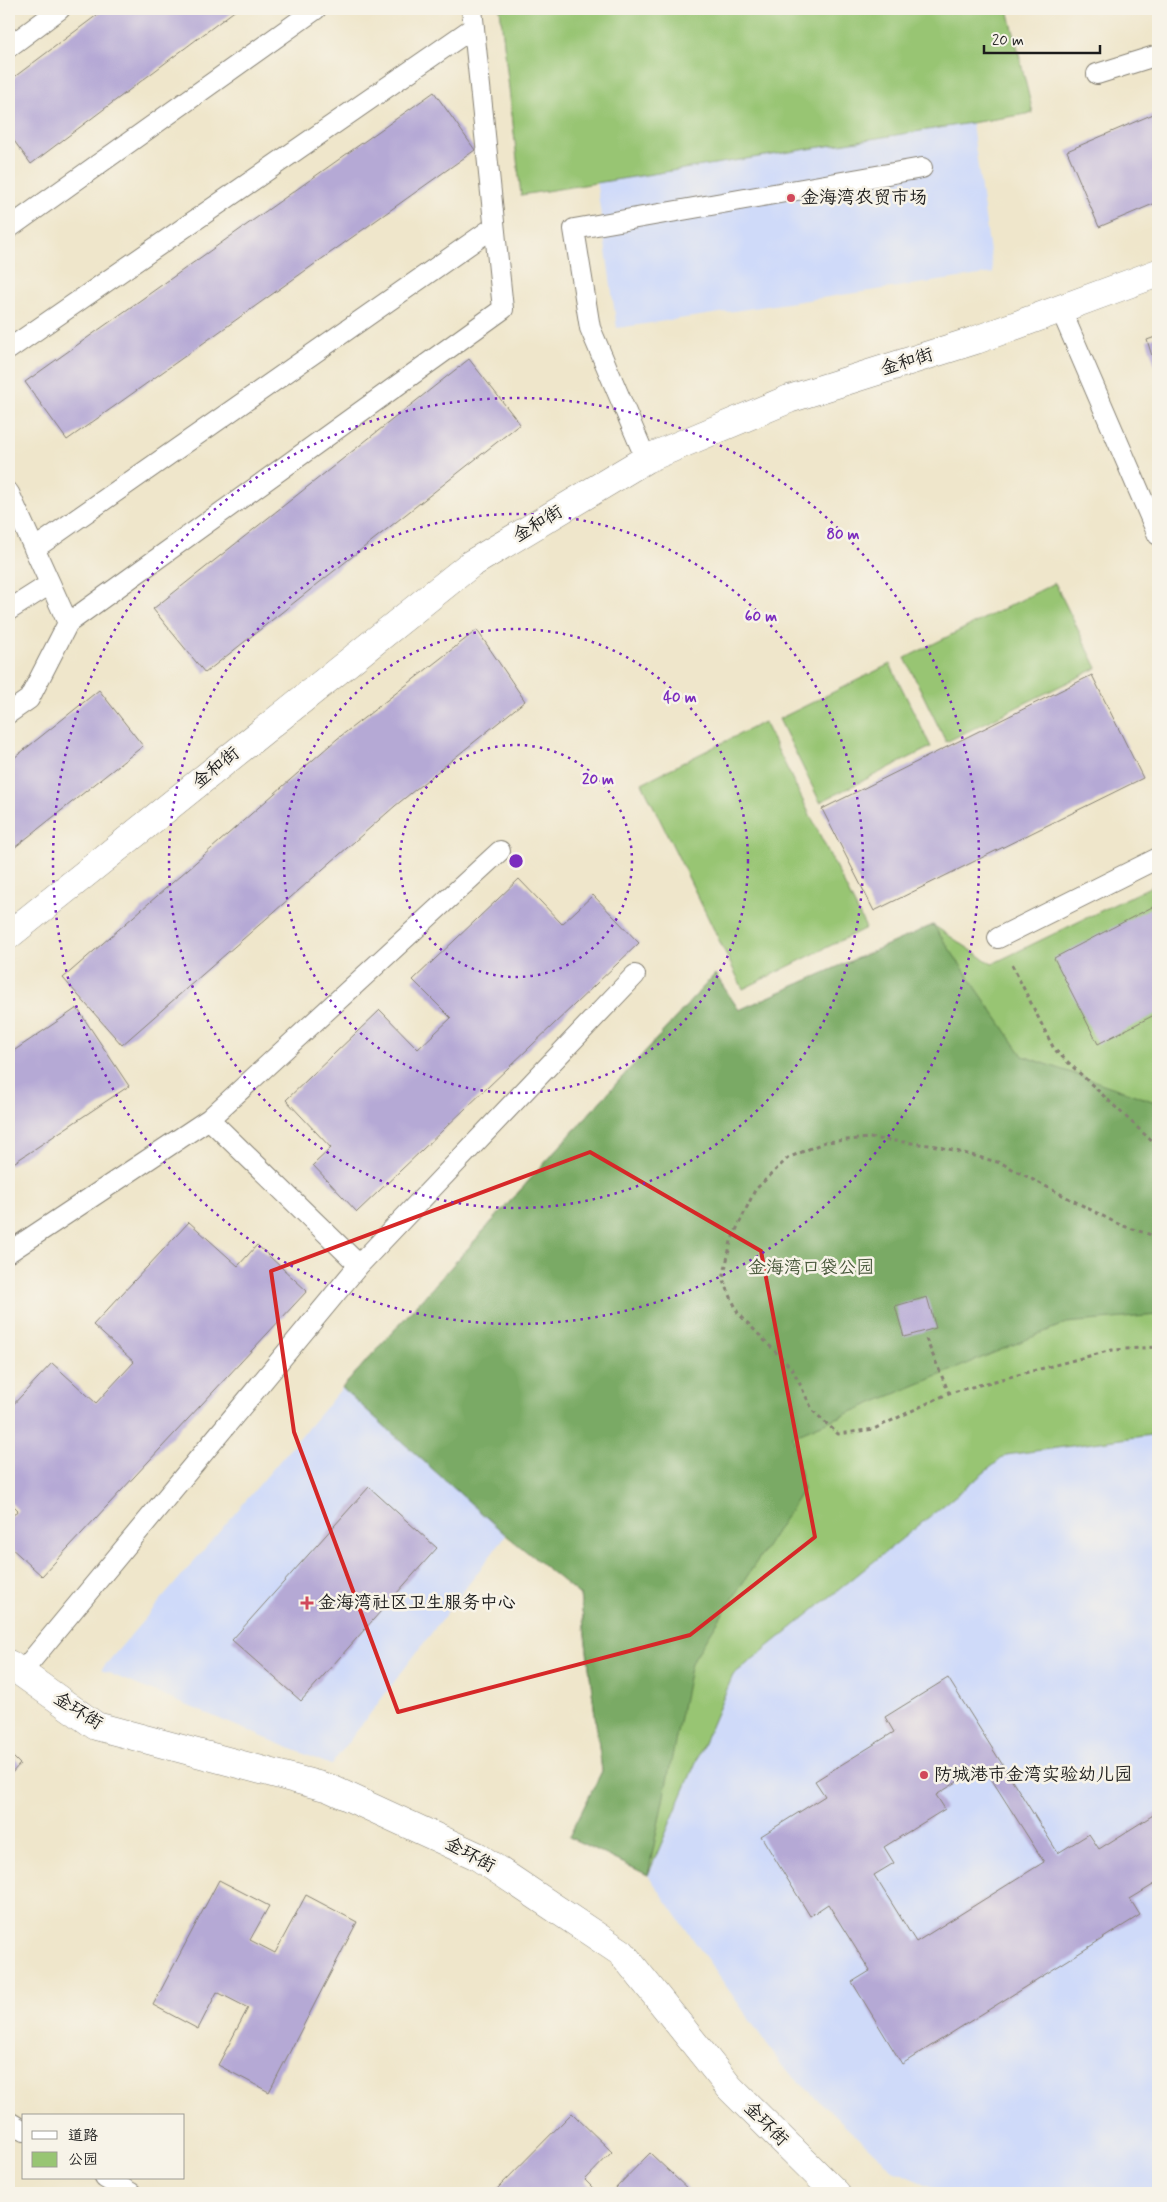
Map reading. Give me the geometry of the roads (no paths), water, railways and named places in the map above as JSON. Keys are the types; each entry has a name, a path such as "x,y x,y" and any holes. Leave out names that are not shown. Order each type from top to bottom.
{"street":[{"name":"金和街","path":"9,935 471,564 646,459 789,399 976,340 1158,273"},
{"name":"金环街","path":"15,1668 96,1726 329,1788 477,1856 622,1952 730,2088 836,2193"}],"lane":[{"path":"9,48 60,9"},
{"path":"9,228 316,9"},
{"path":"9,349 473,18 503,309 68,623 29,699 9,713"},
{"path":"1097,74 1158,54"},
{"path":"646,459 590,328 574,229 922,168"},
{"path":"34,549 494,227"},
{"path":"1061,310 1158,535"},
{"path":"9,493 68,623"},
{"path":"9,610 50,584"},
{"path":"9,1252 209,1119 500,851"},
{"path":"998,938 1158,858"},
{"path":"15,1668 359,1265 635,975"},
{"path":"209,1119 359,1265"},
{"path":"9,2122 22,2130"},
{"path":"108,2180 131,2193"}],"place":[{"name":"金海湾农贸市场","path":"791,198"},
{"name":"金海湾社区卫生服务中心","path":"307,1603"},
{"name":"防城港市金湾实验幼儿园","path":"924,1775"}],"park label":[{"name":"金海湾口袋公园","path":"811,1268"}]}
